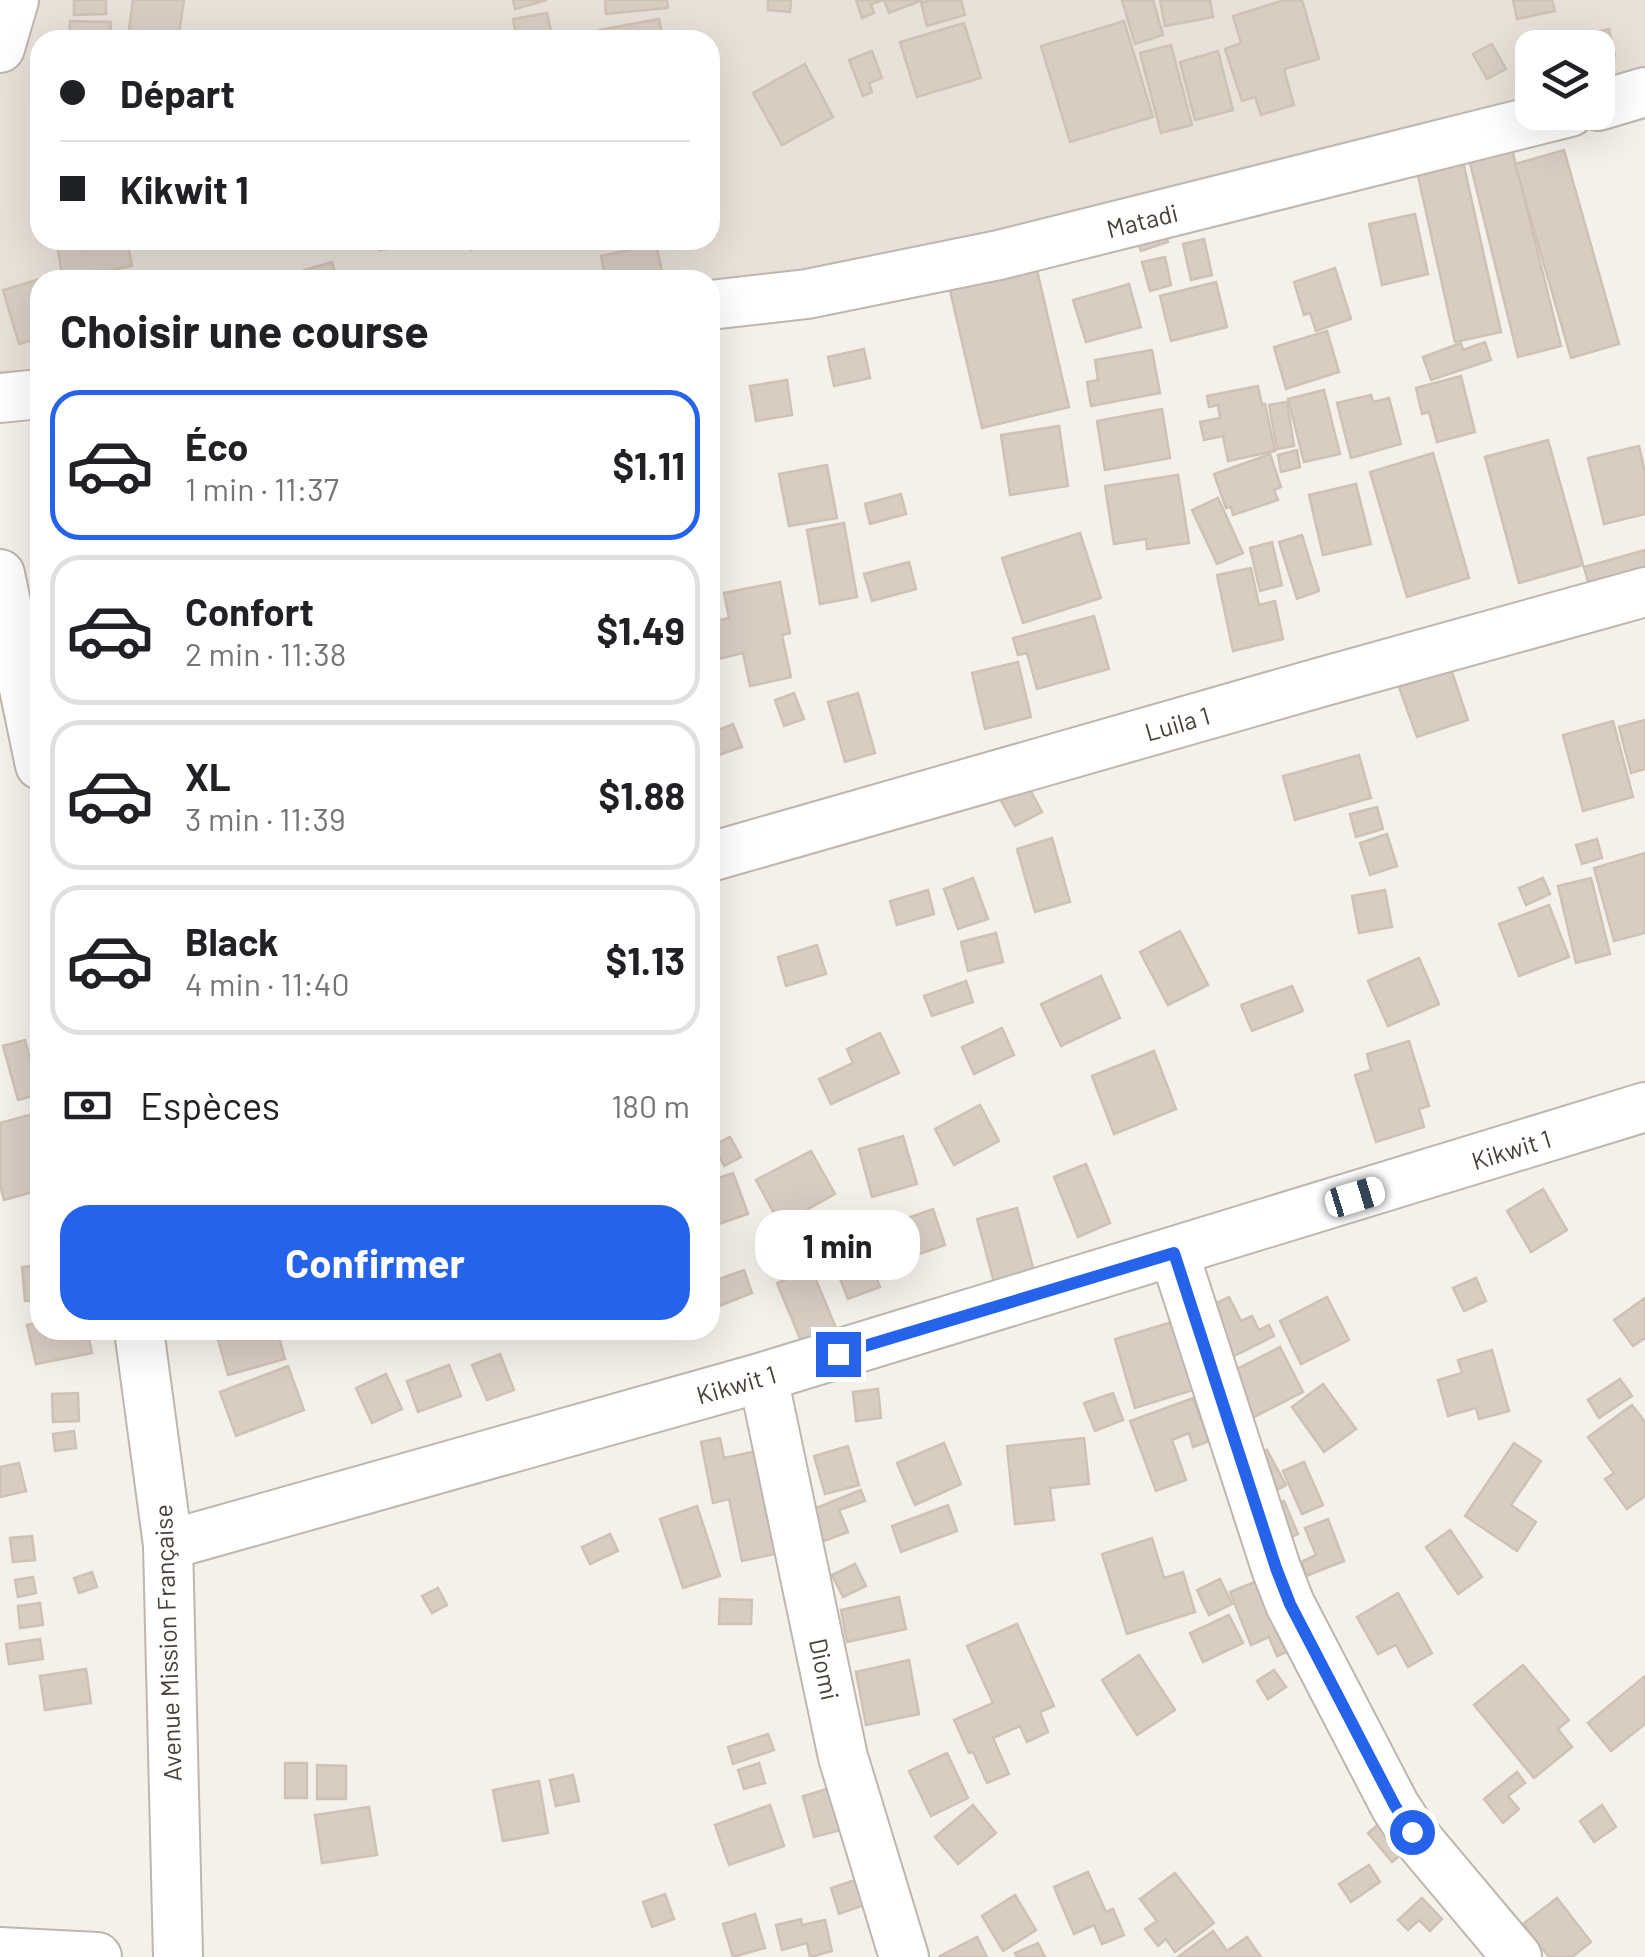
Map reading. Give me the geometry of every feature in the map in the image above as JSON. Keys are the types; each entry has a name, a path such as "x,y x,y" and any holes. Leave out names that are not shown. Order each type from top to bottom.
{"street":[{"path":"1615,101 1645,92"},
{"name":"Matadi","path":"720,304 807,294 999,256 1515,126"},
{"path":"0,398 30,395"},
{"path":"0,574 30,717"},
{"name":"Luila 1","path":"720,854 1645,592"},
{"name":"Kikwit 1","path":"168,1545 763,1377 1645,1108"},
{"path":"1174,1253 1290,1604 1395,1806 1412,1832 1518,1957"},
{"name":"Avenue Mission Française","path":"140,1340 168,1545 178,1957"},
{"name":"Diomi","path":"763,1377 843,1757 904,1957"},
{"path":"0,1952 97,1957"}],"shaded area":[{"path":"0,0 1645,0 1645,92 1615,101 1615,30 1515,30 1515,116 720,303 720,270 30,270 30,395 0,398"}],"building":[{"path":"74,0 106,0 106,14 74,15"},
{"path":"133,0 184,0 180,30 129,30"},
{"path":"513,0 547,0 515,9"},
{"path":"605,0 667,0 668,8 606,14"},
{"path":"768,0 791,0 790,12 768,10"},
{"path":"856,0 883,0 871,4 874,13 862,18"},
{"path":"884,0 923,0 889,13"},
{"path":"961,0 965,15 927,26 921,3"},
{"path":"1122,0 1153,0 1163,35 1135,44"},
{"path":"1160,0 1210,0 1213,17 1165,26"},
{"path":"1284,0 1302,0 1319,59 1284,69 1294,105 1261,115 1255,97 1242,101 1225,49 1241,43 1233,16"},
{"path":"1513,0 1552,0 1555,11 1517,19"},
{"path":"547,13 551,30 515,30 513,19"},
{"path":"659,19 661,30 599,30"},
{"path":"70,21 111,22 111,30 70,30"},
{"path":"1124,21 1153,117 1070,142 1041,46"},
{"path":"964,23 981,78 917,97 900,42"},
{"path":"1492,44 1506,69 1487,79 1473,54"},
{"path":"1171,45 1192,125 1161,133 1140,53"},
{"path":"872,51 882,78 869,83 872,92 863,96 849,60"},
{"path":"1218,51 1233,110 1195,120 1180,62"},
{"path":"805,64 833,117 782,145 753,93"},
{"path":"1511,145 1561,346 1518,357 1468,155"},
{"path":"1564,150 1619,344 1571,358 1515,164"},
{"path":"1462,157 1501,332 1455,342 1416,167"},
{"path":"1415,214 1428,274 1382,285 1369,224"},
{"path":"1161,218 1168,242 1141,251 1133,228"},
{"path":"1204,239 1212,275 1191,280 1183,244"},
{"path":"58,250 129,250 132,266 112,270 61,270"},
{"path":"628,250 657,250 662,270 604,270 601,256"},
{"path":"1165,257 1171,285 1150,291 1142,262"},
{"path":"332,262 334,270 304,270"},
{"path":"1036,266 1069,407 982,428 949,286"},
{"path":"1335,268 1351,319 1316,331 1310,313 1304,315 1294,282"},
{"path":"30,282 30,341 19,344 3,290"},
{"path":"1216,282 1227,327 1171,341 1160,296"},
{"path":"1129,284 1141,327 1086,342 1073,300"},
{"path":"1327,331 1339,372 1286,389 1274,347"},
{"path":"1485,342 1491,360 1431,380 1423,357 1461,343 1463,350"},
{"path":"864,349 870,378 834,386 828,357"},
{"path":"1152,350 1160,393 1091,406 1087,382 1098,380 1095,360"},
{"path":"1461,376 1475,432 1437,442 1429,412 1422,414 1416,388"},
{"path":"787,380 792,415 756,421 750,386"},
{"path":"1258,386 1275,451 1228,461 1223,436 1204,440 1200,422 1220,418 1218,405 1209,407 1207,396"},
{"path":"1324,390 1340,454 1304,462 1288,399"},
{"path":"1371,395 1373,402 1389,398 1401,444 1351,458 1337,403"},
{"path":"1287,402 1294,446 1277,449 1269,405"},
{"path":"1162,409 1170,458 1105,470 1097,421"},
{"path":"1059,426 1068,486 1010,495 1001,435"},
{"path":"1548,440 1583,565 1519,583 1485,457"},
{"path":"1639,446 1645,473 1645,514 1604,524 1588,458"},
{"path":"1297,450 1300,467 1281,472 1278,455"},
{"path":"1433,453 1469,578 1407,597 1370,472"},
{"path":"1270,454 1281,487 1274,490 1278,500 1233,515 1231,507 1226,508 1214,474"},
{"path":"827,465 837,518 789,526 779,474"},
{"path":"1178,475 1189,543 1147,549 1146,539 1114,544 1105,486"},
{"path":"1356,484 1371,544 1323,555 1309,495"},
{"path":"901,494 906,514 870,524 865,504"},
{"path":"1218,498 1243,553 1217,564 1192,510"},
{"path":"844,523 857,597 820,604 807,530"},
{"path":"1080,533 1101,598 1023,623 1002,558"},
{"path":"1302,535 1319,591 1297,599 1279,542"},
{"path":"1272,542 1282,585 1260,591 1250,548"},
{"path":"1645,550 1645,570 1589,585 1584,567"},
{"path":"909,562 916,589 872,601 864,574"},
{"path":"1251,568 1259,605 1275,601 1283,639 1233,651 1217,575"},
{"path":"780,582 790,633 782,635 791,677 750,686 743,653 720,659 720,620 729,618 724,593"},
{"path":"1094,616 1109,669 1037,689 1027,653 1018,655 1013,638"},
{"path":"1018,662 1031,717 985,729 972,673"},
{"path":"1451,669 1468,720 1417,737 1399,687"},
{"path":"794,693 804,719 784,726 775,700"},
{"path":"858,693 875,753 845,762 828,702"},
{"path":"1645,720 1645,769 1631,773 1619,727"},
{"path":"1613,721 1633,797 1583,811 1563,735"},
{"path":"733,724 742,747 720,755 720,729"},
{"path":"1359,755 1371,798 1295,820 1283,776"},
{"path":"1026,782 1042,812 1015,826 999,797"},
{"path":"1377,807 1383,829 1356,837 1350,814"},
{"path":"1387,834 1397,866 1370,875 1360,843"},
{"path":"1052,838 1070,902 1035,912 1017,849"},
{"path":"1597,839 1602,858 1582,864 1576,845"},
{"path":"1645,853 1645,933 1614,941 1594,868"},
{"path":"973,878 988,919 958,929 944,889"},
{"path":"1543,878 1550,894 1526,905 1519,888"},
{"path":"1591,878 1610,954 1576,963 1558,886"},
{"path":"928,890 934,914 897,925 890,901"},
{"path":"1385,890 1392,927 1359,933 1352,896"},
{"path":"1549,905 1569,957 1519,976 1499,924"},
{"path":"1180,931 1208,985 1168,1005 1140,952"},
{"path":"996,933 1003,962 968,971 961,942"},
{"path":"817,945 826,974 786,986 778,957"},
{"path":"1419,958 1439,1004 1388,1026 1368,981"},
{"path":"1101,976 1120,1018 1061,1046 1041,1004"},
{"path":"966,981 973,1002 932,1016 924,996"},
{"path":"1292,986 1303,1011 1252,1031 1241,1005"},
{"path":"1002,1028 1014,1055 974,1074 962,1047"},
{"path":"880,1033 899,1073 831,1104 819,1079 853,1063 847,1049"},
{"path":"25,1040 30,1058 30,1097 18,1100 3,1046"},
{"path":"1409,1041 1429,1106 1419,1109 1424,1127 1376,1142 1355,1075 1371,1070 1367,1054"},
{"path":"1154,1051 1176,1109 1114,1134 1092,1076"},
{"path":"980,1105 999,1141 954,1165 935,1129"},
{"path":"30,1115 30,1193 4,1200 0,1185 0,1123"},
{"path":"903,1136 917,1184 872,1197 859,1149"},
{"path":"730,1137 741,1157 724,1166 720,1142"},
{"path":"811,1151 835,1194 808,1209 817,1226 789,1241 756,1180"},
{"path":"1086,1164 1110,1223 1078,1237 1054,1177"},
{"path":"733,1173 748,1214 720,1224 720,1178"},
{"path":"1543,1189 1567,1230 1531,1252 1507,1211"},
{"path":"1017,1208 1035,1275 995,1286 977,1219"},
{"path":"933,1209 945,1245 894,1263 882,1227"},
{"path":"860,1235 880,1287 848,1299 828,1248"},
{"path":"30,1266 30,1301 25,1301 22,1267"},
{"path":"744,1270 752,1293 720,1306 720,1279"},
{"path":"812,1270 838,1333 803,1346 777,1283"},
{"path":"1476,1278 1486,1301 1464,1311 1453,1288"},
{"path":"1229,1297 1241,1321 1252,1316 1259,1330 1269,1325 1274,1336 1224,1361 1211,1306"},
{"path":"1327,1297 1349,1340 1301,1364 1280,1321"},
{"path":"1645,1298 1645,1338 1633,1346 1614,1320"},
{"path":"1172,1322 1193,1390 1135,1408 1115,1339"},
{"path":"30,1340 89,1340 92,1353 36,1364"},
{"path":"218,1340 280,1340 285,1359 228,1375"},
{"path":"1280,1347 1303,1392 1242,1423 1219,1378"},
{"path":"1492,1350 1509,1411 1479,1419 1476,1408 1448,1416 1438,1380 1462,1373 1458,1360"},
{"path":"500,1354 514,1390 487,1400 472,1365"},
{"path":"449,1365 461,1396 418,1412 407,1381"},
{"path":"288,1366 304,1410 236,1436 220,1392"},
{"path":"386,1374 402,1409 372,1423 356,1388"},
{"path":"1620,1379 1632,1396 1599,1418 1588,1400"},
{"path":"1323,1384 1356,1429 1324,1452 1292,1407"},
{"path":"878,1389 881,1418 856,1421 853,1392"},
{"path":"78,1393 79,1421 53,1422 52,1394"},
{"path":"1113,1393 1123,1420 1095,1431 1084,1403"},
{"path":"1193,1398 1209,1441 1193,1447 1189,1433 1172,1440 1186,1480 1156,1491 1130,1421"},
{"path":"1632,1405 1645,1422 1645,1496 1627,1509 1605,1479 1614,1473 1588,1437"},
{"path":"74,1431 76,1448 55,1451 53,1434"},
{"path":"720,1438 724,1458 757,1451 779,1553 742,1561 729,1499 713,1503 701,1442"},
{"path":"1084,1438 1089,1484 1050,1488 1054,1520 1015,1524 1007,1446"},
{"path":"944,1443 961,1484 915,1505 897,1463"},
{"path":"1514,1443 1541,1461 1511,1505 1536,1522 1517,1551 1465,1516"},
{"path":"848,1446 859,1485 825,1494 814,1456"},
{"path":"1267,1450 1286,1485 1270,1494 1250,1460"},
{"path":"1304,1462 1323,1505 1302,1514 1283,1471"},
{"path":"19,1463 26,1491 0,1497 0,1467"},
{"path":"861,1490 865,1501 839,1510 848,1532 819,1543 806,1512"},
{"path":"1284,1501 1298,1534 1279,1542 1266,1509"},
{"path":"948,1505 957,1531 901,1552 892,1526"},
{"path":"697,1506 720,1576 683,1588 660,1519"},
{"path":"1328,1519 1344,1561 1306,1576 1301,1562 1316,1555 1305,1528"},
{"path":"1450,1530 1482,1577 1458,1594 1426,1547"},
{"path":"610,1534 618,1551 590,1564 582,1547"},
{"path":"32,1536 35,1560 13,1562 10,1538"},
{"path":"1152,1538 1164,1578 1183,1572 1195,1612 1127,1634 1102,1554"},
{"path":"855,1564 866,1586 843,1597 832,1575"},
{"path":"92,1572 97,1587 79,1593 74,1578"},
{"path":"33,1577 36,1593 18,1597 15,1580"},
{"path":"1267,1577 1296,1648 1277,1656 1269,1637 1251,1645 1230,1592"},
{"path":"1220,1579 1232,1604 1209,1615 1197,1590"},
{"path":"438,1588 447,1605 432,1613 422,1596"},
{"path":"1398,1593 1432,1653 1408,1667 1396,1645 1378,1654 1357,1617"},
{"path":"899,1597 906,1629 847,1642 841,1610"},
{"path":"720,1599 752,1600 751,1624 719,1624"},
{"path":"40,1603 43,1625 20,1628 18,1606"},
{"path":"1229,1615 1243,1643 1203,1662 1190,1633"},
{"path":"1017,1624 1054,1706 1040,1712 1048,1732 1027,1742 1020,1726 993,1738 1009,1774 987,1783 954,1720 993,1703 967,1646"},
{"path":"40,1639 43,1659 9,1664 6,1644"},
{"path":"1139,1655 1175,1710 1137,1735 1102,1680"},
{"path":"909,1660 919,1714 866,1725 856,1672"},
{"path":"1523,1665 1569,1720 1558,1729 1572,1747 1534,1778 1474,1705"},
{"path":"86,1669 91,1703 45,1710 40,1676"},
{"path":"1274,1670 1286,1687 1268,1699 1257,1681"},
{"path":"1645,1676 1645,1724 1611,1751 1588,1723"},
{"path":"768,1734 774,1750 733,1764 728,1747"},
{"path":"947,1753 968,1798 931,1816 909,1771"},
{"path":"285,1763 307,1763 307,1798 285,1798"},
{"path":"759,1763 765,1783 744,1789 738,1770"},
{"path":"317,1765 346,1766 346,1799 317,1799"},
{"path":"1517,1772 1525,1783 1508,1796 1519,1809 1503,1823 1484,1799"},
{"path":"573,1775 579,1801 556,1806 550,1780"},
{"path":"539,1781 548,1833 503,1841 493,1790"},
{"path":"837,1786 848,1828 814,1837 803,1796"},
{"path":"770,1805 784,1846 729,1865 715,1825"},
{"path":"973,1805 996,1833 958,1864 935,1837"},
{"path":"1602,1805 1616,1827 1594,1842 1580,1821"},
{"path":"369,1807 377,1855 322,1863 315,1815"},
{"path":"1390,1815 1414,1844 1392,1862 1368,1833"},
{"path":"1369,1865 1380,1882 1351,1902 1339,1884"},
{"path":"1088,1872 1106,1912 1113,1909 1124,1935 1102,1944 1094,1925 1074,1934 1054,1887"},
{"path":"1175,1873 1214,1923 1175,1952 1166,1939 1158,1946 1145,1929 1157,1921 1140,1899"},
{"path":"855,1880 864,1905 839,1914 831,1888"},
{"path":"665,1894 674,1919 652,1927 643,1902"},
{"path":"1015,1895 1036,1930 1003,1951 982,1916"},
{"path":"1422,1898 1442,1919 1430,1931 1419,1920 1408,1930 1398,1920"},
{"path":"1557,1898 1591,1942 1572,1957 1549,1957 1523,1924"},
{"path":"755,1914 765,1948 733,1957 723,1924"},
{"path":"801,1919 802,1925 825,1920 832,1951 810,1957 807,1943 782,1950 776,1925"},
{"path":"1213,1931 1227,1951 1247,1937 1261,1957 1178,1957"},
{"path":"977,1937 987,1957 940,1956"},
{"path":"1038,1943 1045,1957 1017,1957 1015,1953"}],"route":[{"path":"838,1354 1174,1253 1290,1604 1412,1832"}]}
